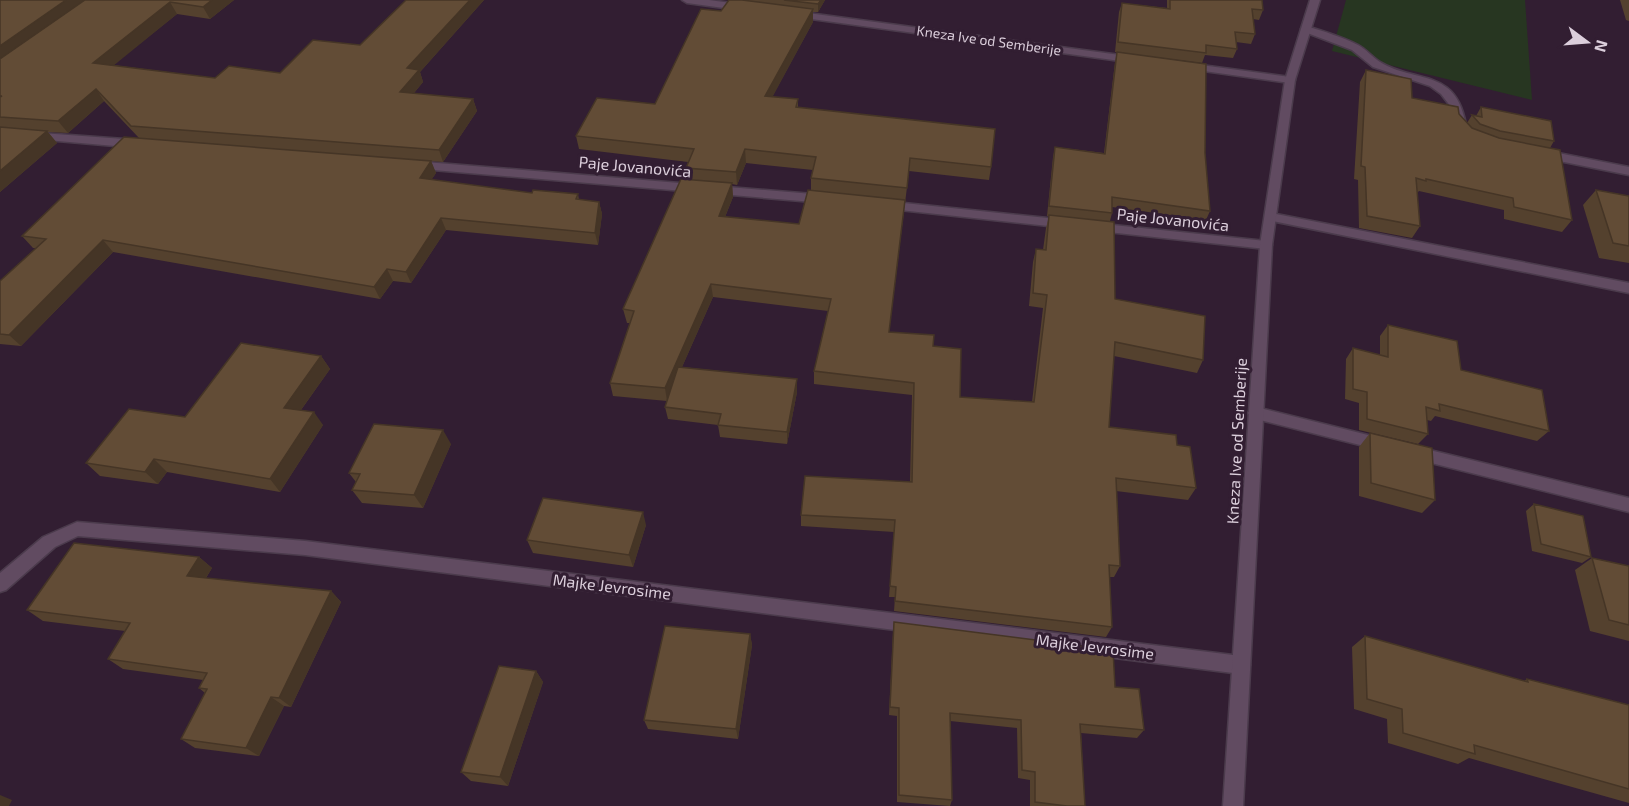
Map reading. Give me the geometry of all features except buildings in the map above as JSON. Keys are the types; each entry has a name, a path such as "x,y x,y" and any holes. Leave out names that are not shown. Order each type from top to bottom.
{"street":[{"path":"687,0 757,9"},
{"name":"Kneza Ive od Semberije","path":"1233,806 1266,245 1290,80 1315,0"},
{"name":"Kneza Ive od Semberije","path":"780,12 1152,62"},
{"path":"1306,29 1356,48 1377,65 1434,84 1445,92 1457,107 1460,125 1469,136"},
{"path":"1175,65 1290,80"},
{"path":"0,134 148,145"},
{"path":"1526,151 1629,171"},
{"name":"Paje Jovanovića","path":"397,164 837,200"},
{"name":"Paje Jovanovića","path":"872,204 1266,245"},
{"path":"1270,217 1629,288"},
{"path":"1256,413 1629,505"},
{"name":"Majke Jevrosime","path":"0,584 49,542 77,529 305,548 1241,665"}],"green space":[{"path":"1346,0 1525,0 1532,100 1332,51"}]}
